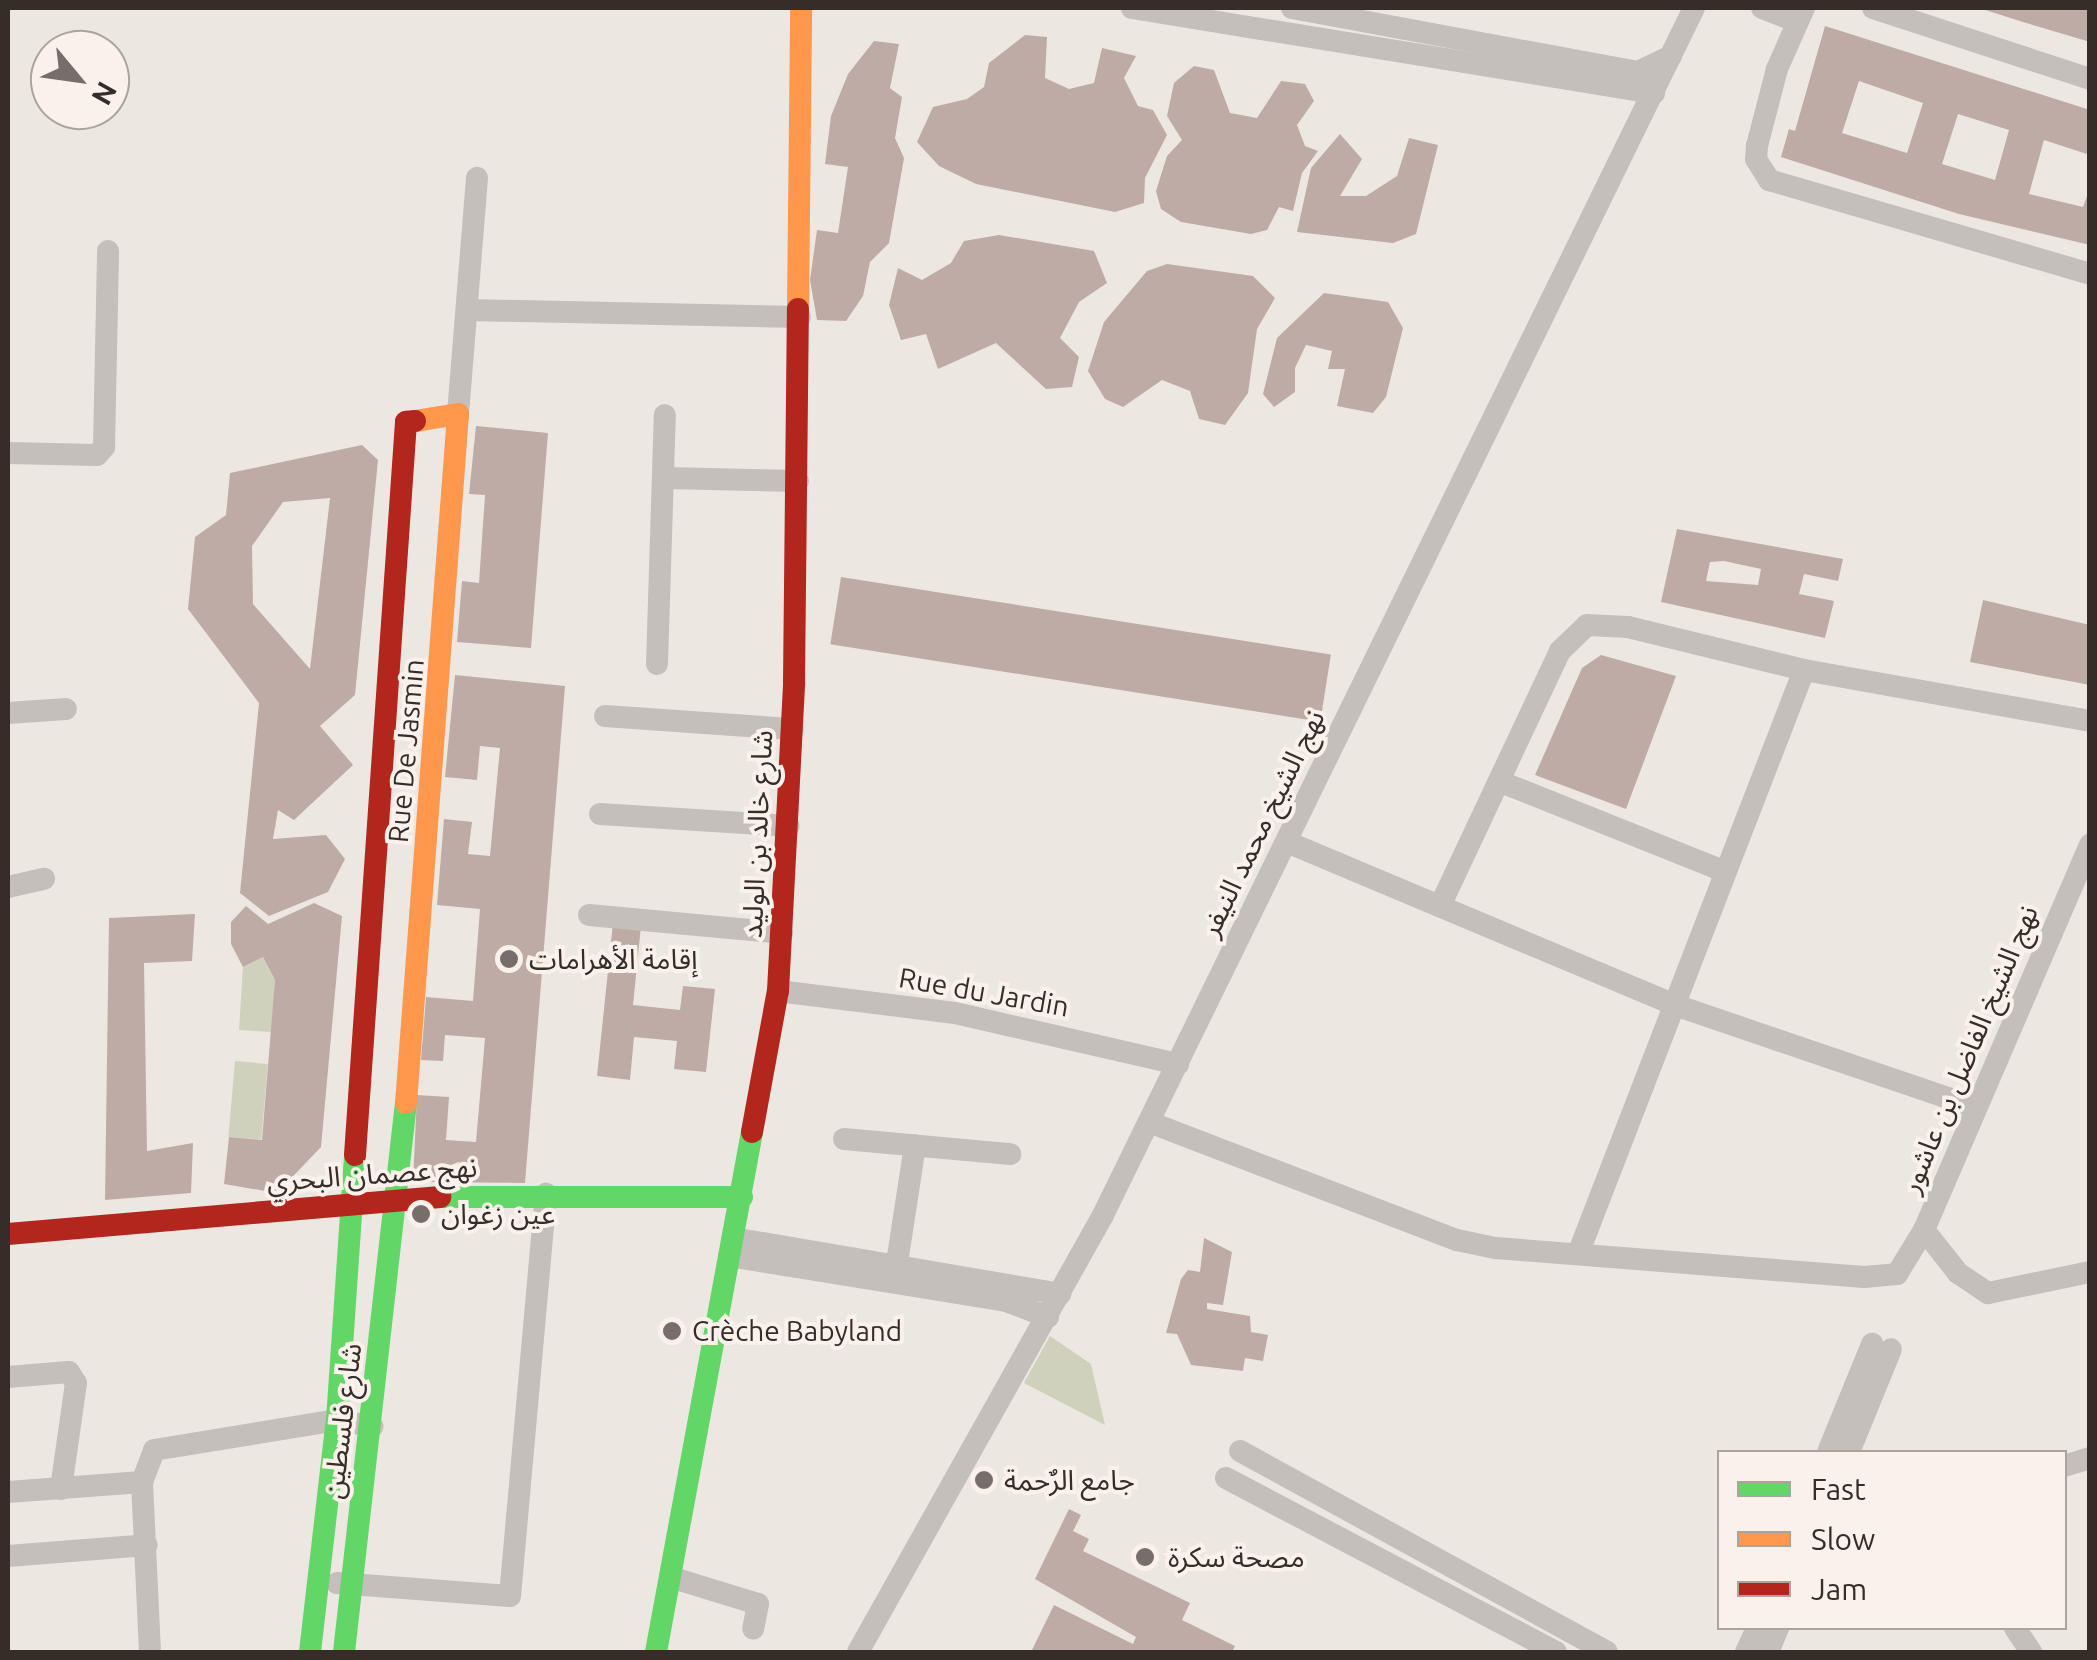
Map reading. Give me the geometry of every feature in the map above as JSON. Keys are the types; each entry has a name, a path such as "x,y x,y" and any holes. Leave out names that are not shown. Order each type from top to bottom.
{"street":[{"name":"شارع خالد بن الوليد","path":"656,1652 778,992 793,729 801,8"},
{"path":"1132,8 1654,93"},
{"path":"1292,8 1638,72 1671,56"},
{"name":"نهج الشيخ محمد النيفر","path":"858,1652 1048,1317 1149,1122 1694,8"},
{"path":"1762,8 1799,14 1758,146 1756,159 1769,180 2090,274"},
{"path":"1874,8 2090,79"},
{"name":"Rue De Jasmin","path":"398,1197 477,178"},
{"path":"8,453 98,456 104,447 108,250"},
{"path":"467,310 800,317"},
{"name":"Rue De Jasmin","path":"350,1202 406,422 458,414"},
{"path":"657,664 665,414"},
{"path":"665,478 798,481"},
{"path":"1440,906 1560,652 1588,625 1628,627 1804,670 2090,721"},
{"path":"1149,1122 1457,1240 1578,1254 1804,670"},
{"path":"8,713 66,709"},
{"path":"606,716 793,729"},
{"path":"1500,782 1724,872"},
{"path":"600,814 789,826"},
{"path":"1287,842 1672,1004 1975,1107"},
{"name":"نهج الشيخ الفاضل بن عاشور","path":"1578,1254 1864,1277 1897,1274 1924,1230 2090,844"},
{"path":"8,887 44,879"},
{"path":"589,915 782,933"},
{"name":"Rue du Jardin","path":"778,992 955,1013 1178,1064"},
{"path":"844,1139 1010,1154"},
{"path":"897,1263 915,1146"},
{"path":"319,1581 510,1596 546,1194"},
{"name":"نهج عصمان البحري","path":"8,1234 398,1197 742,1197"},
{"name":"شارع فلسطين","path":"344,1652 398,1197"},
{"name":"شارع فلسطين","path":"310,1652 337,1420 350,1202"},
{"path":"1924,1230 1958,1273 1988,1293 2090,1272"},
{"path":"731,1247 897,1263 1060,1294"},
{"path":"731,1247 1006,1302 1048,1317"},
{"path":"1829,1450 1881,1346 1849,1450"},
{"path":"8,1377 68,1372 76,1383 61,1489"},
{"path":"150,1652 142,1482 148,1458 164,1445 337,1420 372,1426"},
{"path":"1240,1451 1606,1652"},
{"path":"1226,1478 1556,1652"},
{"path":"8,1492 142,1482"},
{"path":"8,1556 147,1545"},
{"path":"670,1577 758,1604 753,1629"},
{"path":"2016,1630 2031,1652"}],"green space":[{"path":"263,957 275,980 272,1032 239,1030 243,967"},
{"path":"235,1061 268,1064 261,1140 228,1137"},
{"path":"1050,1336 1091,1364 1105,1425 1024,1383"}],"building":[{"path":"1979,8 2090,8 2090,42 2023,22"},
{"path":"1825,26 2090,110 2090,155 2044,140 2029,194 2083,207 2090,188 2090,245 1959,214 1781,157 1789,129 1795,131","holes":["1859,81 1923,103 1907,153 1842,133","1958,114 2009,130 1995,180 1942,164"]},
{"path":"1025,35 1047,37 1045,78 1069,89 1094,83 1102,48 1136,56 1124,78 1138,106 1153,110 1167,135 1145,178 1144,203 1115,212 976,184 939,166 917,142 933,107 967,99 984,87 989,63"},
{"path":"874,41 899,44 890,88 902,97 895,138 904,158 889,243 870,262 863,296 846,321 817,320 810,280 817,230 838,233 848,167 825,164 831,116 848,74"},
{"path":"1194,66 1214,70 1230,113 1257,118 1281,81 1305,84 1314,101 1297,125 1305,146 1318,151 1302,173 1293,211 1279,207 1267,230 1251,234 1181,222 1161,209 1156,191 1167,156 1182,140 1167,116 1174,83"},
{"path":"1340,134 1362,159 1340,196 1366,196 1397,176 1409,138 1438,145 1416,234 1393,243 1297,232 1311,168"},
{"path":"999,235 1094,251 1107,283 1079,302 1060,338 1079,357 1072,387 1046,389 996,343 938,369 926,334 901,340 889,305 898,268 922,280 951,263 964,241"},
{"path":"1167,264 1253,276 1275,298 1257,329 1248,393 1225,425 1199,419 1190,391 1162,380 1123,407 1105,399 1088,371 1104,322 1147,271"},
{"path":"1324,293 1388,302 1403,328 1386,397 1373,413 1337,406 1345,369 1328,369 1332,351 1306,345 1295,368 1295,392 1274,407 1263,394 1277,338"},
{"path":"476,426 548,433 531,648 457,642 462,581 479,583 485,495 469,494"},
{"path":"362,445 378,460 355,695 320,726 353,765 294,820 278,810 273,839 326,835 345,859 328,892 269,916 240,893 259,703 188,609 195,537 226,515 230,473","holes":["330,498 310,669 253,604 252,546 283,502"]},
{"path":"1677,529 1843,559 1838,581 1804,574 1799,594 1834,601 1825,638 1661,602","holes":["1710,562 1761,569 1758,585 1706,581"]},
{"path":"841,577 1331,655 1320,722 830,644"},
{"path":"1983,600 2090,625 2090,685 1970,662"},
{"path":"1601,655 1676,676 1626,809 1535,775 1582,668"},
{"name":"إقامة الأهرامات","path":"455,675 565,686 525,1183 413,1182 417,1095 449,1097 446,1140 476,1142 485,1038 445,1035 443,1061 421,1060 426,997 473,1001 480,909 437,905 444,819 472,822 468,854 490,856 500,748 480,746 477,780 445,777"},
{"path":"314,903 342,916 321,1147 277,1193 224,1184 229,1137 262,1140 275,980 263,957 243,967 231,944 231,922 246,906 268,924"},
{"path":"195,914 192,961 144,963 147,1151 193,1143 191,1193 105,1200 109,918"},
{"path":"613,923 641,926 633,1005 680,1010 683,986 715,989 706,1072 674,1069 677,1041 634,1037 630,1080 597,1076"},
{"path":"1204,1238 1232,1252 1223,1305 1207,1303 1207,1309 1250,1316 1251,1332 1268,1335 1263,1361 1245,1358 1243,1371 1191,1365 1177,1334 1166,1333 1181,1279 1188,1270 1200,1272"},
{"name":"مصحة سكرة","path":"1069,1509 1081,1515 1073,1531 1089,1539 1083,1551 1190,1603 1182,1620 1235,1646 1232,1652 1031,1652 1054,1605 1133,1644 1136,1637 1035,1579"}],"traffic: fast":[{"path":"344,1652 406,1103"},
{"path":"656,1652 752,1132"},
{"path":"310,1652 337,1420 355,1155"},
{"path":"440,1197 742,1197"}],"traffic: slow":[{"path":"798,309 801,8"},
{"path":"406,1103 458,414 415,421"}],"traffic: jam":[{"path":"752,1132 778,991 794,682 798,309"},
{"path":"355,1155 406,422 415,421"},
{"path":"8,1234 440,1197"}],"place":[{"name":"إقامة الأهرامات","path":"509,959"},
{"name":"عين زغوان","path":"421,1214"},
{"name":"Crèche Babyland","path":"672,1331"},
{"name":"جامع الرٌحمة","path":"984,1480"},
{"name":"مصحة سكرة","path":"1145,1557"}]}
